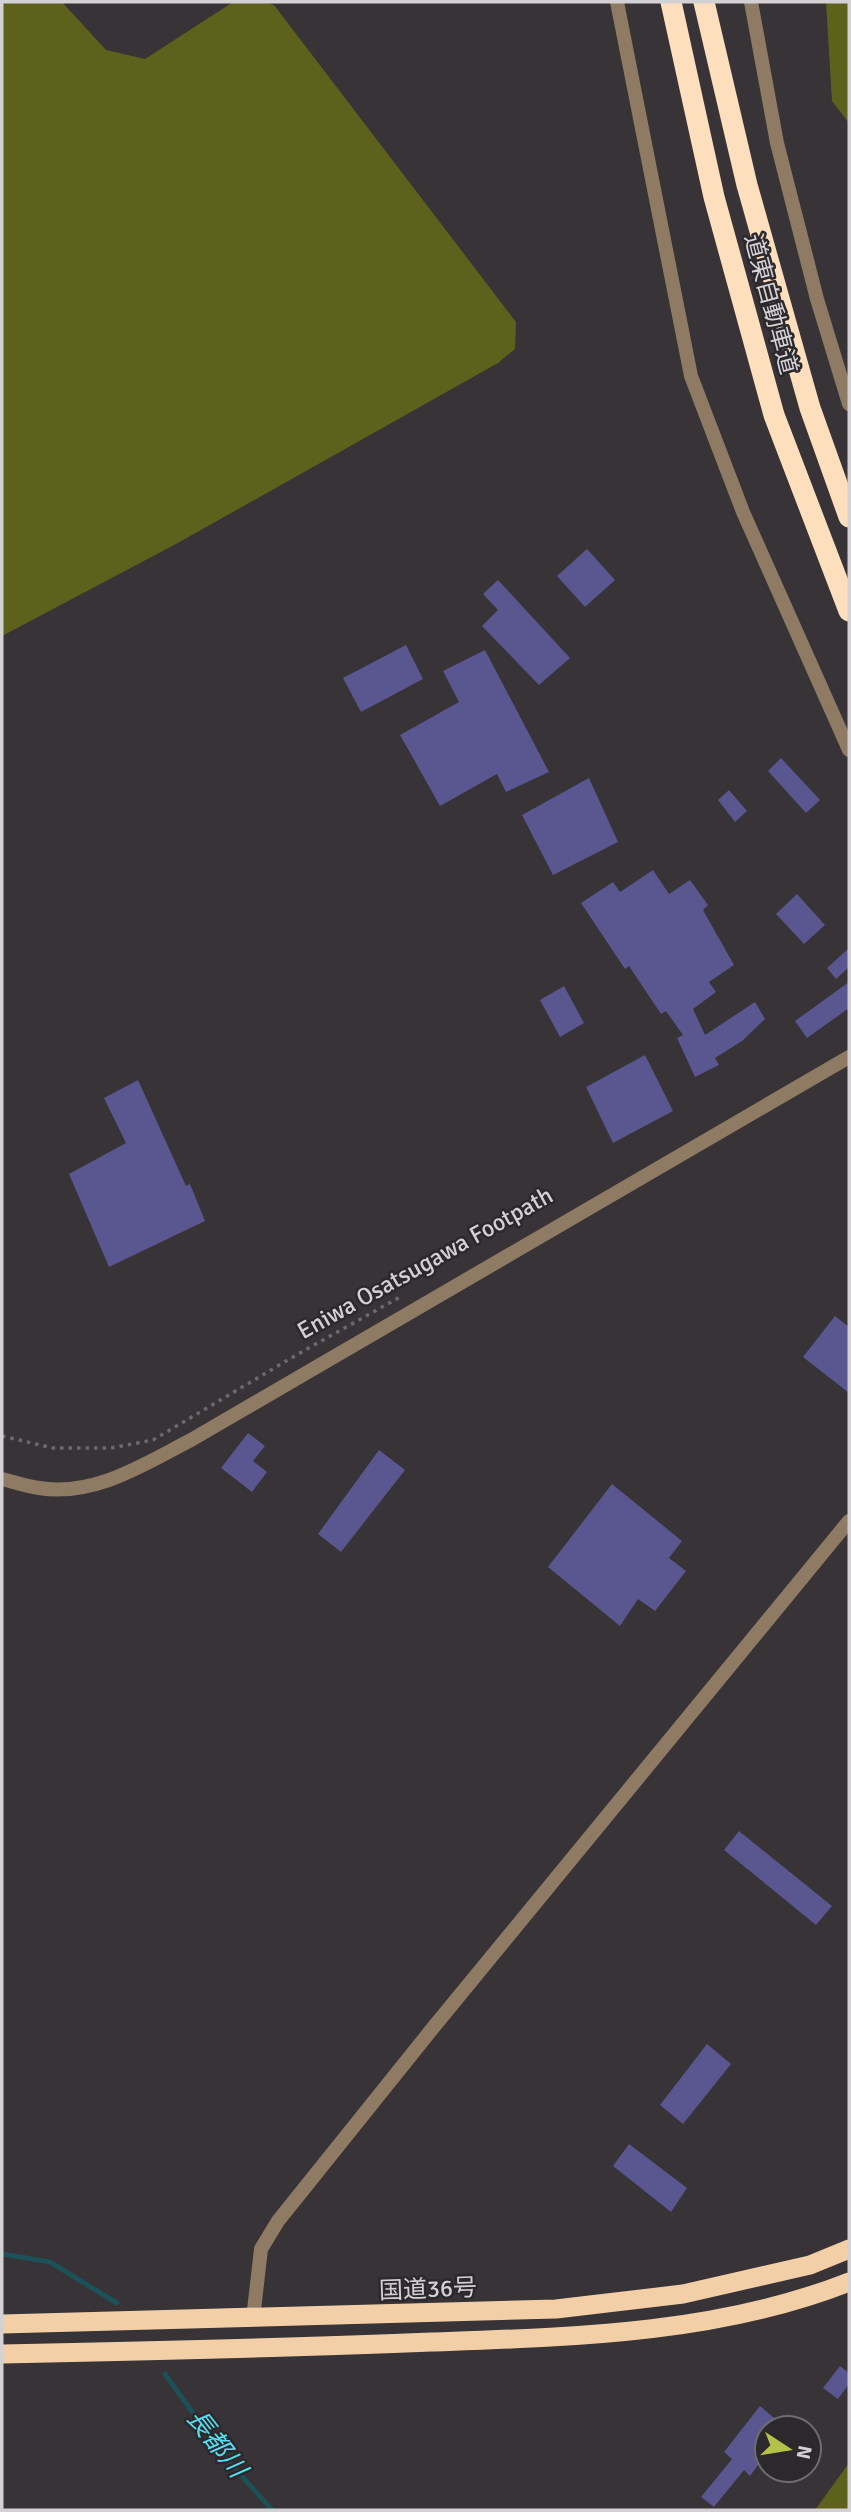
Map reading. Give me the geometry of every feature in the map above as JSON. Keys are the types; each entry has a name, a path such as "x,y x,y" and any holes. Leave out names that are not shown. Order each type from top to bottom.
{"highway":[{"name":"道東自動車道","path":"670,2 714,197 774,415 849,611"},
{"name":"道東自動車道","path":"704,2 751,198 810,408 849,517"},
{"name":"国道36号","path":"2,2324 556,2309 682,2294 810,2265 849,2249"},
{"path":"2,2354 298,2348 556,2337 689,2325 811,2297 849,2281"}],"street":[{"path":"617,2 691,376 743,512 849,750"},
{"path":"751,2 777,143 817,299 849,404"},
{"path":"2,1479 41,1489 80,1488 118,1478 191,1440 849,1058"},
{"path":"253,2319 261,2249 278,2221 849,1521"}],"path":[{"name":"Eniwa Osatsugawa Footpath","path":"2,1436 53,1448 111,1448 153,1440 405,1294"}],"green space":[{"path":"2,2 62,2 106,50 145,59 233,2 265,2 274,5 516,322 515,349 498,363 176,544 2,636"},
{"path":"826,2 849,2 849,123 832,101"},
{"path":"849,2463 849,2510 815,2510"}],"building":[{"path":"587,549 615,580 585,607 557,576"},
{"path":"498,580 570,658 539,685 482,626 498,610 483,594"},
{"path":"406,645 423,679 361,712 343,678"},
{"path":"485,650 549,772 506,792 497,774 440,806 400,735 459,702 443,671"},
{"path":"781,758 820,800 806,813 768,771"},
{"path":"589,778 618,842 553,875 522,815"},
{"path":"729,790 747,811 735,822 718,800"},
{"path":"653,870 669,894 690,880 708,905 703,910 734,965 709,982 716,992 693,1009 705,1035 755,1002 765,1019 742,1041 715,1058 719,1065 695,1077 677,1038 683,1035 666,1011 661,1014 629,966 625,969 581,903 613,882 620,892"},
{"path":"797,894 825,925 804,944 776,914"},
{"path":"849,948 849,967 836,979 827,968"},
{"path":"849,982 849,1008 807,1038 795,1021"},
{"path":"564,986 584,1023 560,1037 540,1000"},
{"path":"645,1055 673,1111 613,1143 586,1087"},
{"path":"138,1080 186,1186 190,1184 205,1221 109,1267 69,1174 126,1143 104,1098"},
{"path":"835,1316 849,1327 849,1393 803,1357"},
{"path":"248,1433 265,1446 253,1461 267,1472 252,1492 221,1468"},
{"path":"379,1450 405,1470 341,1552 318,1534"},
{"path":"612,1484 682,1541 669,1558 686,1571 655,1611 638,1599 620,1626 548,1567"},
{"path":"739,1831 832,1906 816,1925 724,1850"},
{"path":"707,2044 731,2064 683,2124 660,2105"},
{"path":"629,2144 687,2188 671,2212 613,2166"},
{"path":"840,2366 849,2373 849,2384 838,2399 823,2388"},
{"path":"760,2406 769,2414 754,2414"},
{"path":"753,2415 753,2472 750,2476 744,2470 714,2507 701,2497 732,2459 724,2452"}],"waterway":[{"name":"長都川","path":"2,2254 50,2262 117,2303"},
{"name":"長都川","path":"165,2374 224,2456 272,2510"}]}
